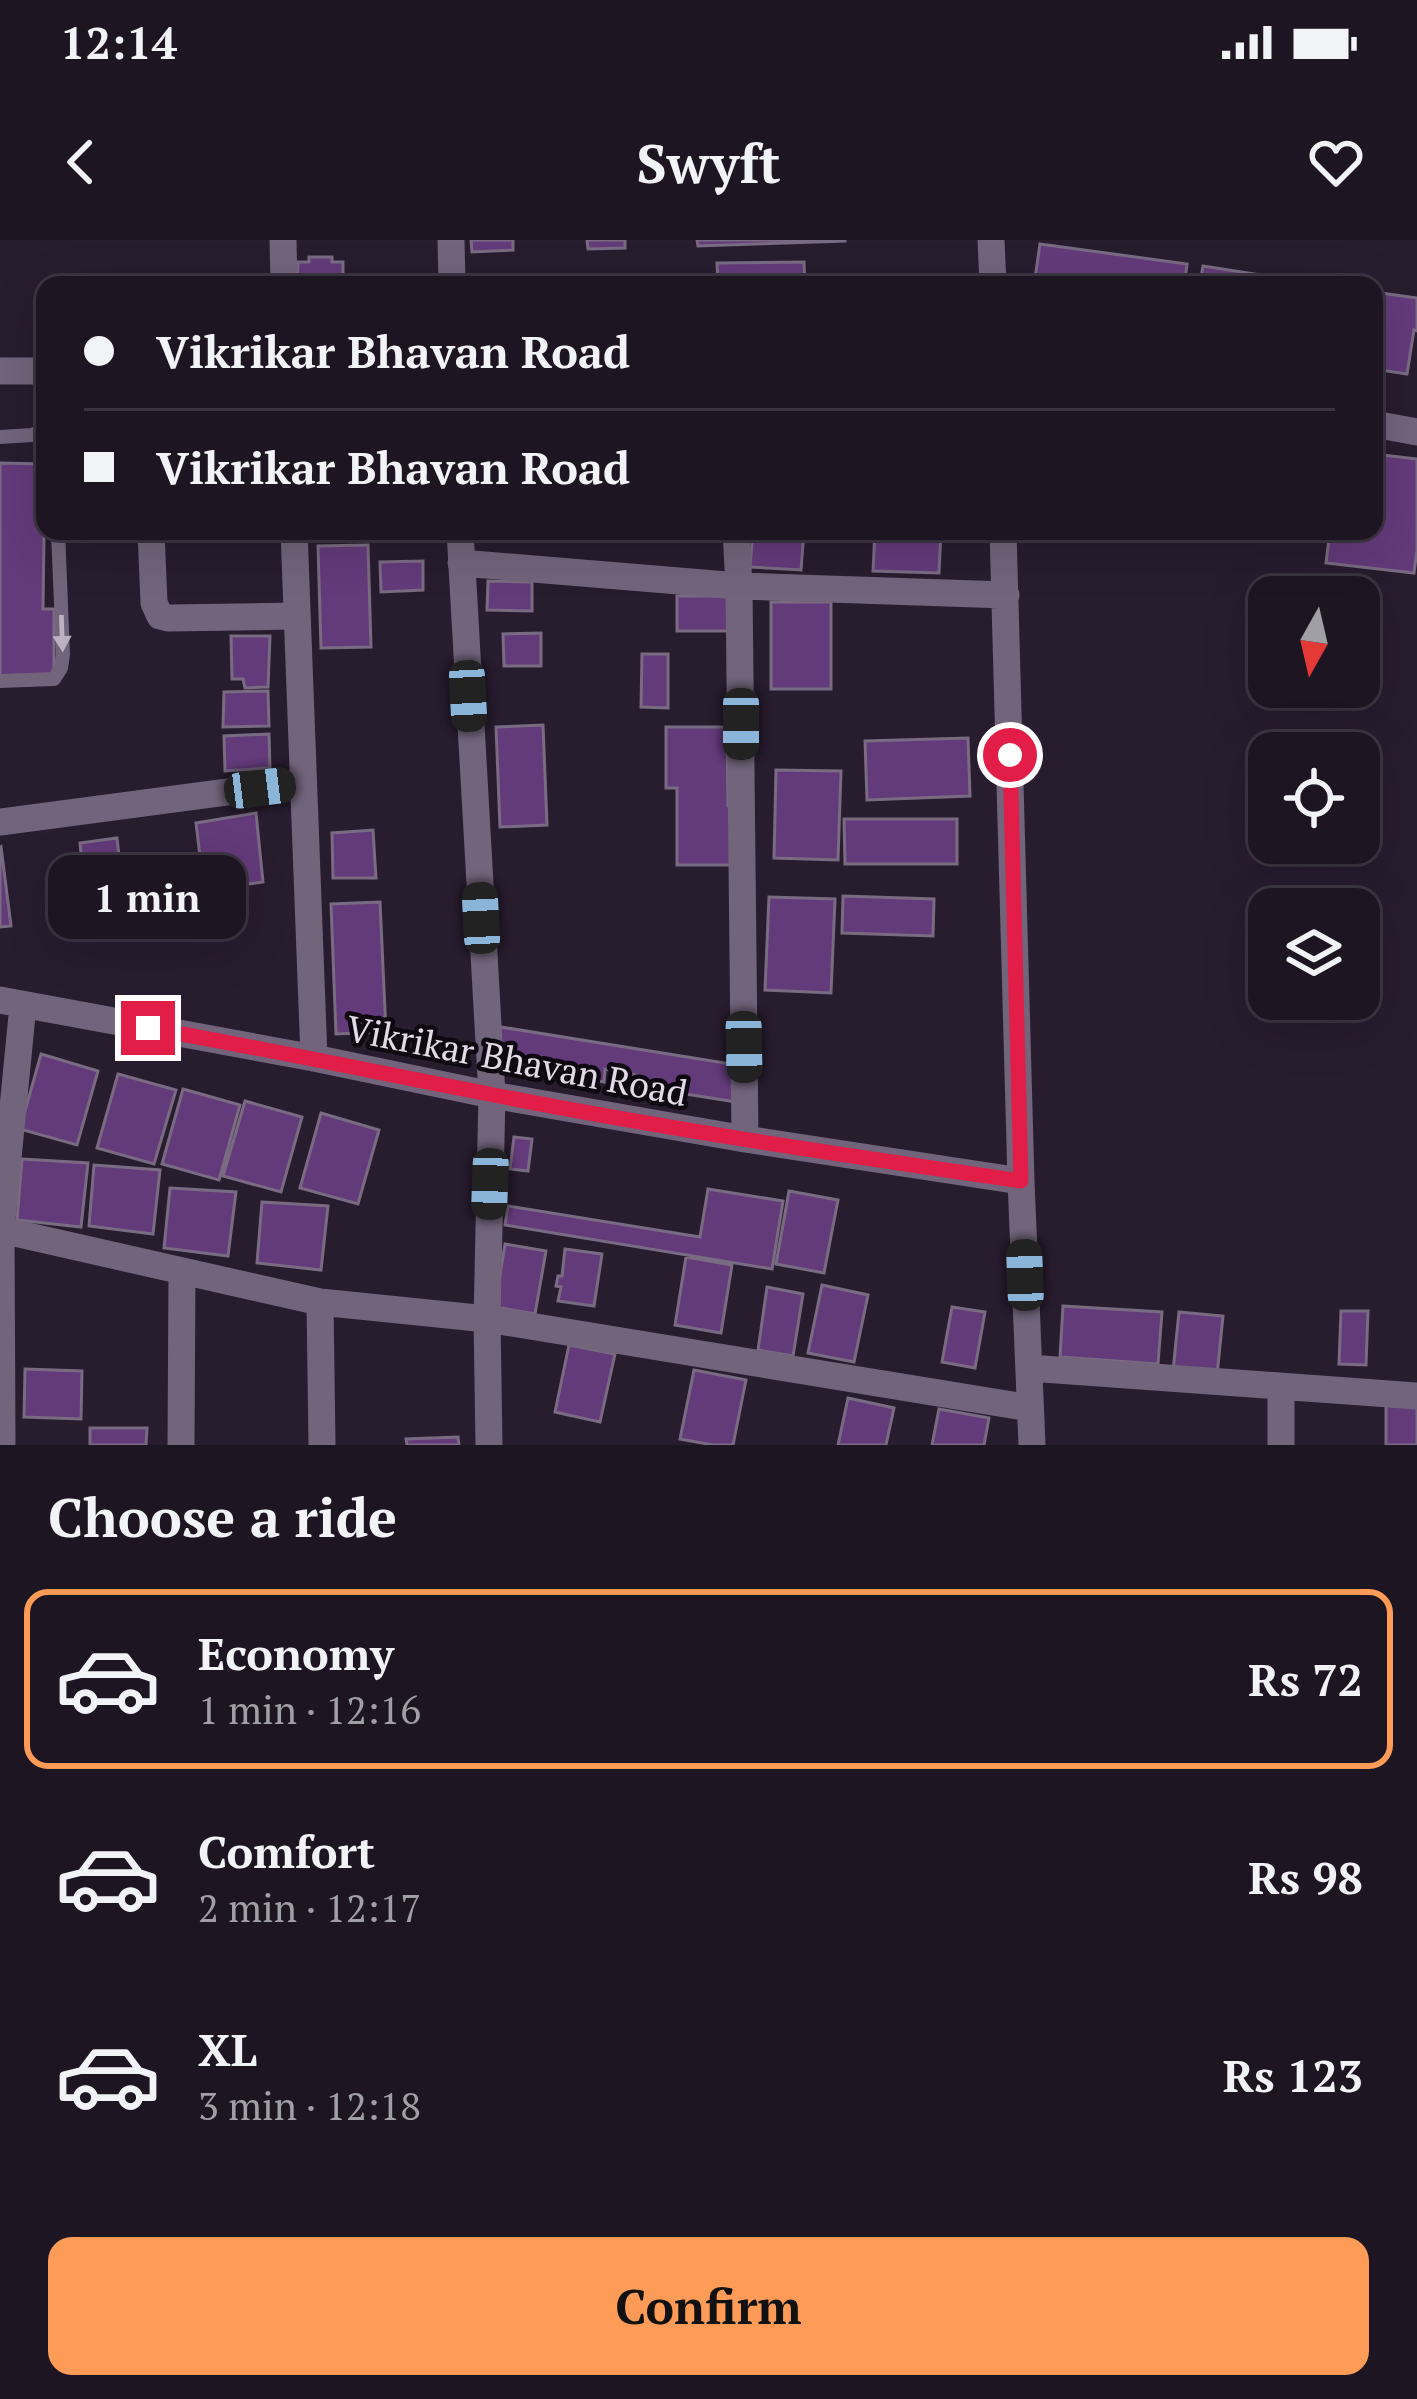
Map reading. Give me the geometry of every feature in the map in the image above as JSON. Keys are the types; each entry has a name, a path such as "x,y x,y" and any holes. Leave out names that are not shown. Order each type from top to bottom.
{"street":[{"path":"283,240 284,276"},
{"path":"451,240 452,276"},
{"path":"991,240 993,276"},
{"path":"0,371 36,371"},
{"path":"1383,426 1417,432"},
{"path":"151,540 154,603 160,616 297,616"},
{"path":"294,540 314,1058"},
{"path":"460,540 491,1095 489,1445"},
{"path":"736,540 745,1139"},
{"path":"1004,540 1032,1445"},
{"path":"461,563 739,586 1006,595"},
{"path":"0,822 304,782"},
{"path":"2,1445 1,1230 12,1003"},
{"name":"Vikrikar Bhavan Road","path":"12,1003 491,1095 1021,1181"},
{"path":"1,1230 320,1302 487,1319 1030,1408"},
{"path":"181,1445 182,1272"},
{"path":"320,1302 322,1445"},
{"path":"1029,1368 1417,1396"},
{"path":"1281,1387 1282,1445"}],"lane":[{"path":"0,437 36,432"},
{"path":"0,681 54,680 61,668 58,540"}],"building":[{"path":"471,240 513,240 513,250 472,252"},
{"path":"587,240 625,240 625,248 588,249"},
{"path":"697,240 845,240 845,241 698,246"},
{"path":"1040,244 1187,264 1186,276 1035,276"},
{"path":"309,257 332,257 332,262 343,262 343,276 297,276 298,262 309,262"},
{"path":"804,262 805,276 718,276 717,263"},
{"path":"1203,266 1267,276 1201,276"},
{"path":"1383,293 1417,298 1417,331 1407,374 1383,370"},
{"path":"1383,455 1417,459 1414,573 1326,563 1329,540 1383,540"},
{"path":"0,463 36,464 36,540 44,540 43,609 54,609 54,676 0,676"},
{"path":"752,540 803,540 801,570 750,567"},
{"path":"875,540 941,540 939,573 873,571"},
{"path":"368,545 371,647 321,648 318,546"},
{"path":"423,561 423,590 381,592 380,562"},
{"path":"488,581 532,582 532,611 487,610"},
{"path":"677,596 729,596 729,631 677,631"},
{"path":"771,602 831,602 831,689 771,689"},
{"path":"541,633 541,666 504,666 503,634"},
{"path":"231,636 270,636 268,687 245,688 243,679 232,679"},
{"path":"642,654 668,654 668,708 641,707"},
{"path":"268,691 269,726 223,727 224,692"},
{"path":"543,725 547,825 500,827 496,727"},
{"path":"666,727 727,727 728,806 736,807 736,865 677,865 677,788 666,788"},
{"path":"269,734 270,768 225,771 224,736"},
{"path":"968,738 970,796 867,800 865,741"},
{"path":"776,770 841,771 838,860 774,858"},
{"path":"256,813 263,882 204,890 196,823"},
{"path":"844,819 957,819 957,864 845,864"},
{"path":"373,830 376,878 333,878 332,833"},
{"path":"117,838 125,910 87,916 80,843"},
{"path":"0,848 11,926 0,927"},
{"path":"843,896 934,899 933,936 842,933"},
{"path":"769,897 835,899 831,993 765,990"},
{"path":"380,902 386,1032 336,1034 331,904"},
{"path":"501,1027 737,1065 736,1102 641,1087 641,1076 605,1069 604,1082 495,1063"},
{"path":"41,1054 98,1071 77,1145 20,1129"},
{"path":"118,1074 176,1090 154,1164 97,1148"},
{"path":"183,1089 240,1105 219,1180 162,1164"},
{"path":"245,1101 302,1117 281,1192 223,1176"},
{"path":"321,1113 379,1130 358,1204 300,1188"},
{"path":"514,1137 532,1139 528,1171 510,1169"},
{"path":"22,1159 88,1163 81,1227 17,1220"},
{"path":"94,1165 160,1170 153,1234 89,1226"},
{"path":"170,1188 236,1192 228,1256 164,1248"},
{"path":"708,1189 783,1201 772,1269 505,1225 508,1206 700,1237"},
{"path":"789,1191 838,1200 824,1273 776,1264"},
{"path":"262,1202 328,1206 321,1270 257,1263"},
{"path":"505,1244 546,1251 535,1314 495,1307"},
{"path":"565,1249 602,1254 594,1306 558,1301 561,1287 556,1286"},
{"path":"686,1257 732,1265 721,1333 675,1325"},
{"path":"822,1285 868,1295 854,1362 808,1353"},
{"path":"767,1287 803,1294 793,1356 758,1350"},
{"path":"1063,1306 1162,1312 1158,1364 1060,1357"},
{"path":"952,1307 985,1312 975,1368 942,1362"},
{"path":"1341,1311 1368,1311 1366,1365 1339,1364"},
{"path":"1179,1312 1223,1316 1217,1375 1173,1371"},
{"path":"569,1345 615,1354 600,1422 555,1412"},
{"path":"25,1369 82,1371 81,1419 24,1417"},
{"path":"694,1370 746,1380 733,1445 680,1439"},
{"path":"848,1398 894,1408 886,1445 838,1445"},
{"path":"1386,1400 1417,1408 1417,1445 1386,1445"},
{"path":"939,1409 989,1418 984,1445 932,1445"},
{"path":"90,1428 147,1428 146,1445 90,1445"},
{"path":"458,1437 459,1445 407,1445 406,1439"}],"route":[{"path":"148,1028 491,1095 1021,1181 1010,755"}]}
